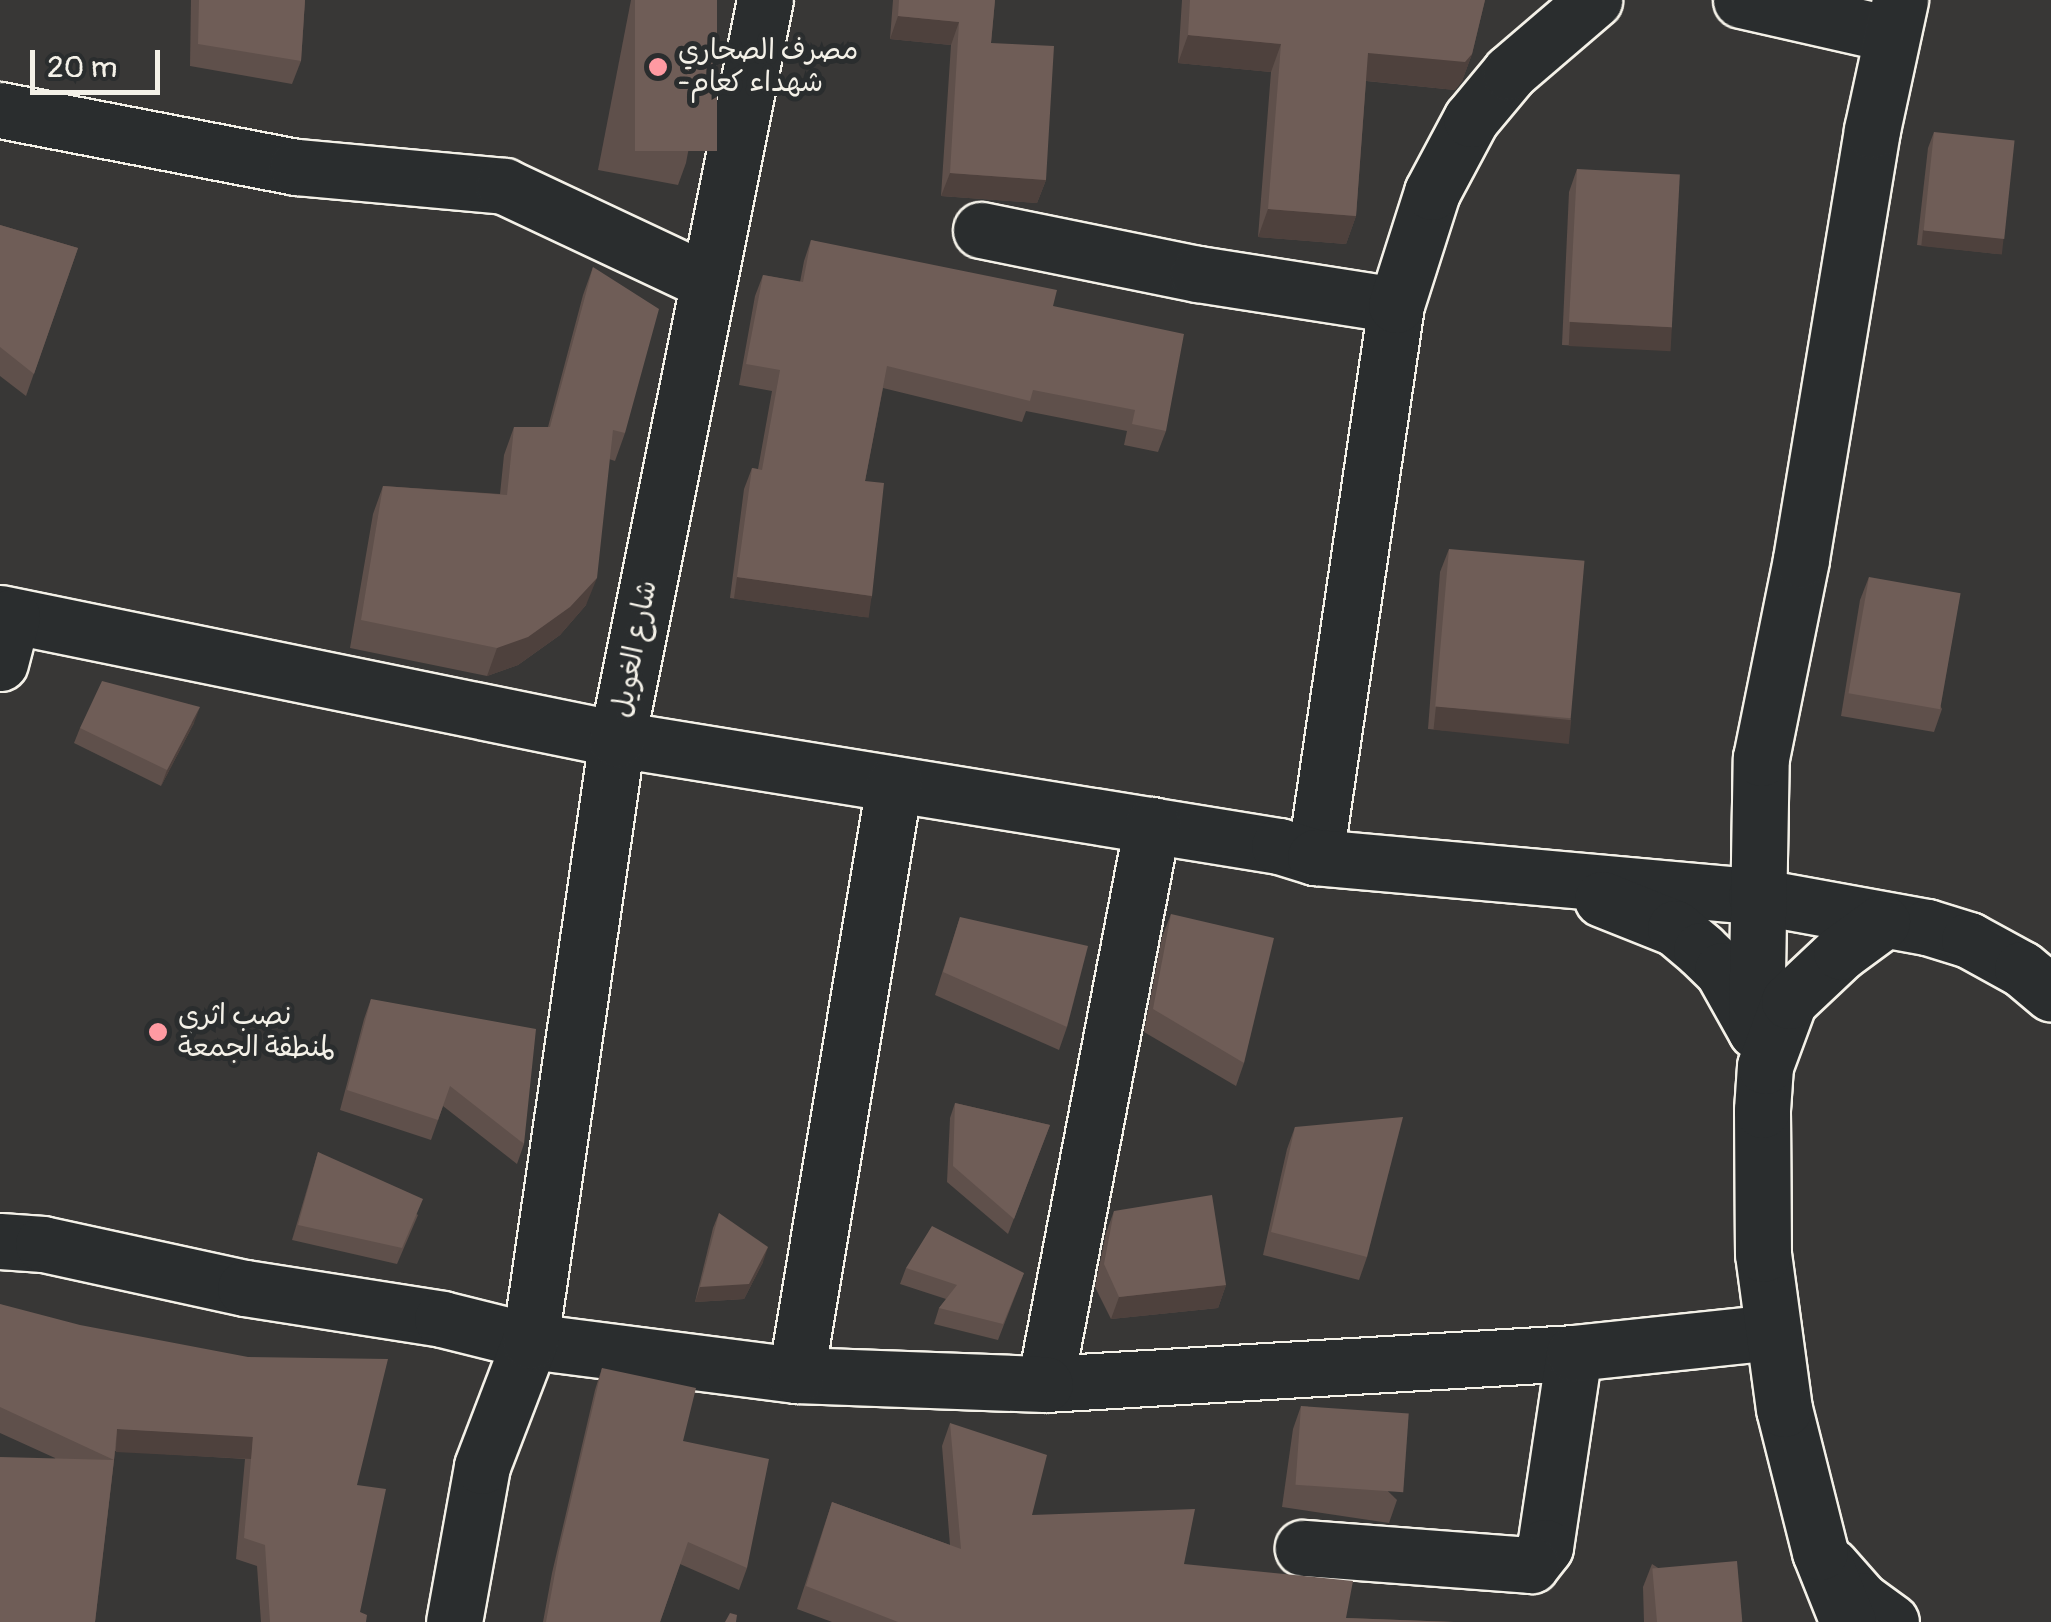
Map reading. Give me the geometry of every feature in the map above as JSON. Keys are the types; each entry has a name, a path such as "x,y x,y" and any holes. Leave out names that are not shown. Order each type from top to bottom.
{"street":[{"name":"شارع الغويل","path":"4,631 617,739 765,0"},
{"path":"1315,857 1396,305 1432,192 1471,119 1510,72 1594,0"},
{"path":"1740,0 1896,17 1801,559 1761,758 1756,896 1763,1254 1784,1409 1820,1552 1848,1622"},
{"path":"0,110 297,167 504,186 706,281"},
{"path":"981,230 1198,274 1396,305"},
{"path":"454,1622 482,1466 530,1341 617,739 1152,825 1315,857 1756,896 1882,922 1927,927 1969,940 2050,991"},
{"path":"796,1375 894,784"},
{"path":"1045,1384 1152,825"},
{"path":"1557,876 1675,928 1722,970 1760,1048"},
{"path":"1760,1048 1789,1001 1841,952 1882,922"},
{"path":"0,1240 43,1244 245,1288 442,1319 530,1341 796,1375 1045,1384 1574,1353 1773,1332"},
{"path":"1302,1548 1532,1565 1545,1547 1574,1353"},
{"path":"1820,1552 1861,1600 1892,1622"}],"building":[{"path":"199,0 305,0 301,61 198,44"},
{"path":"635,0 717,0 717,151 635,151"},
{"path":"899,0 995,0 991,43 1054,46 1046,180 950,173 959,22 898,16"},
{"path":"1190,0 1485,0 1472,54 1465,62 1368,53 1356,216 1268,209 1281,44 1188,35"},
{"path":"1934,132 2015,140 2004,239 1924,230"},
{"path":"1577,169 1680,174 1672,327 1569,322"},
{"path":"0,225 78,248 34,374 0,347"},
{"path":"811,240 1057,290 1053,306 1184,334 1166,431 1132,424 1135,410 1033,390 1030,401 887,366 865,481 884,483 872,596 737,577 752,468 762,470 780,370 746,364 763,275 803,282"},
{"path":"593,267 659,309 625,433 613,430 597,578 570,607 528,637 497,648 361,620 383,486 507,495 514,427 550,427"},
{"path":"1449,549 1584,561 1571,718 1435,706"},
{"path":"1869,577 1961,593 1940,709 1849,693"},
{"path":"102,681 200,707 167,770 80,728"},
{"path":"1171,914 1274,938 1244,1063 1153,1009"},
{"path":"960,917 1088,946 1067,1027 943,972"},
{"path":"371,999 536,1029 524,1144 450,1086 438,1120 347,1090"},
{"path":"955,1103 1050,1125 1014,1219 953,1166"},
{"path":"1403,1117 1367,1257 1271,1232 1295,1127"},
{"path":"318,1152 423,1199 402,1248 298,1225"},
{"path":"1212,1195 1226,1285 1119,1297 1104,1264 1114,1211"},
{"path":"719,1213 768,1247 749,1284 700,1287"},
{"path":"932,1226 1024,1273 1003,1324 939,1308 957,1285 906,1268"},
{"path":"0,1304 80,1325 248,1357 388,1359 357,1485 386,1489 360,1612 367,1615 366,1622 270,1622 265,1545 244,1538 253,1437 117,1429 114,1460 0,1407"},
{"path":"602,1368 696,1388 683,1441 769,1459 747,1568 688,1542 660,1622 546,1622"},
{"path":"1301,1406 1409,1414 1403,1492 1295,1485"},
{"path":"950,1423 1047,1455 1032,1515 1195,1509 1184,1564 1353,1581 1346,1618 1454,1622 898,1622 806,1586 832,1502 961,1549"},
{"path":"0,1457 114,1460 95,1622 0,1622"},
{"path":"1737,1561 1742,1622 1657,1622 1652,1568"},
{"path":"730,1613 737,1615 736,1622 725,1622"}],"place":[{"name":"مصرف الصحاري -شهداء كعام","path":"658,67"},
{"name":"نصب اثري لمنطقة الجمعة","path":"158,1032"}]}
